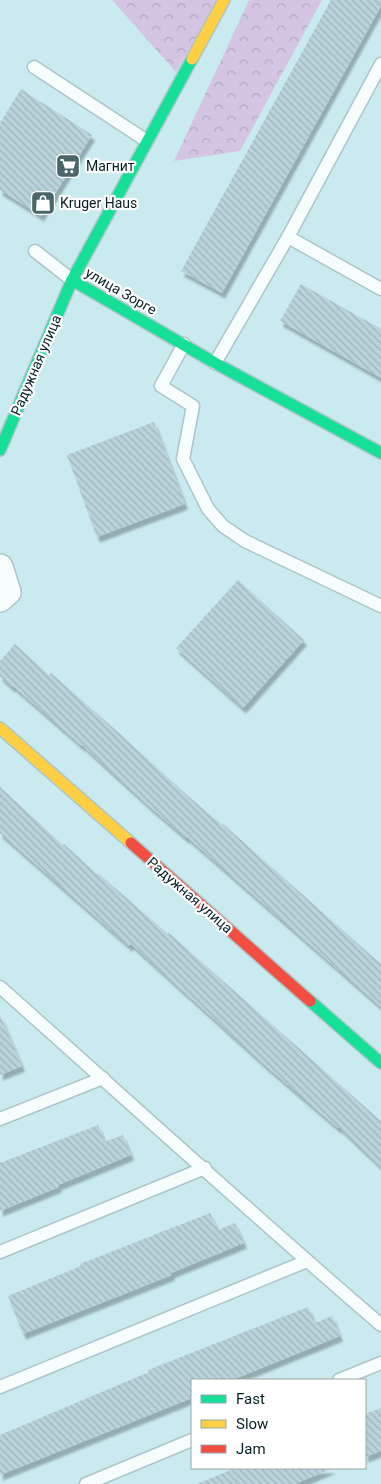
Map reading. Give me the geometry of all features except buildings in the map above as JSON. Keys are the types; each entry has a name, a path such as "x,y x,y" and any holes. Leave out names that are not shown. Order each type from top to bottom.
{"street":[{"name":"улица Зорге","path":"224,0 72,280 215,362 381,453"},
{"name":"Радужная улица","path":"0,450 72,280"},
{"path":"0,567 8,592 0,599"},
{"name":"Радужная улица","path":"0,728 381,1063"}],"lane":[{"path":"215,362 288,237 381,64"},
{"path":"34,67 147,141"},
{"path":"288,237 381,290"},
{"path":"35,251 72,280"},
{"path":"184,344 161,386 193,406 183,459 208,508 223,526 245,541 381,606"},
{"path":"0,988 381,1325"},
{"path":"0,1119 103,1078"},
{"path":"0,1252 205,1168"},
{"path":"0,1386 307,1261"},
{"path":"342,1379 381,1363"},
{"path":"86,1484 191,1440"}],"green space":[{"path":"112,0 218,0 176,72"},
{"path":"249,0 322,0 240,151 174,161"}],"traffic: fast":[{"path":"0,450 72,280 192,59"},
{"path":"72,280 215,363 381,453"},
{"path":"310,1001 381,1063"}],"traffic: slow":[{"path":"192,59 224,0"},
{"path":"0,728 131,843"}],"traffic: jam":[{"path":"131,843 310,1001"}],"place":[{"name":"Магнит","path":"68,166"},
{"name":"Kruger Haus","path":"43,203"}]}
